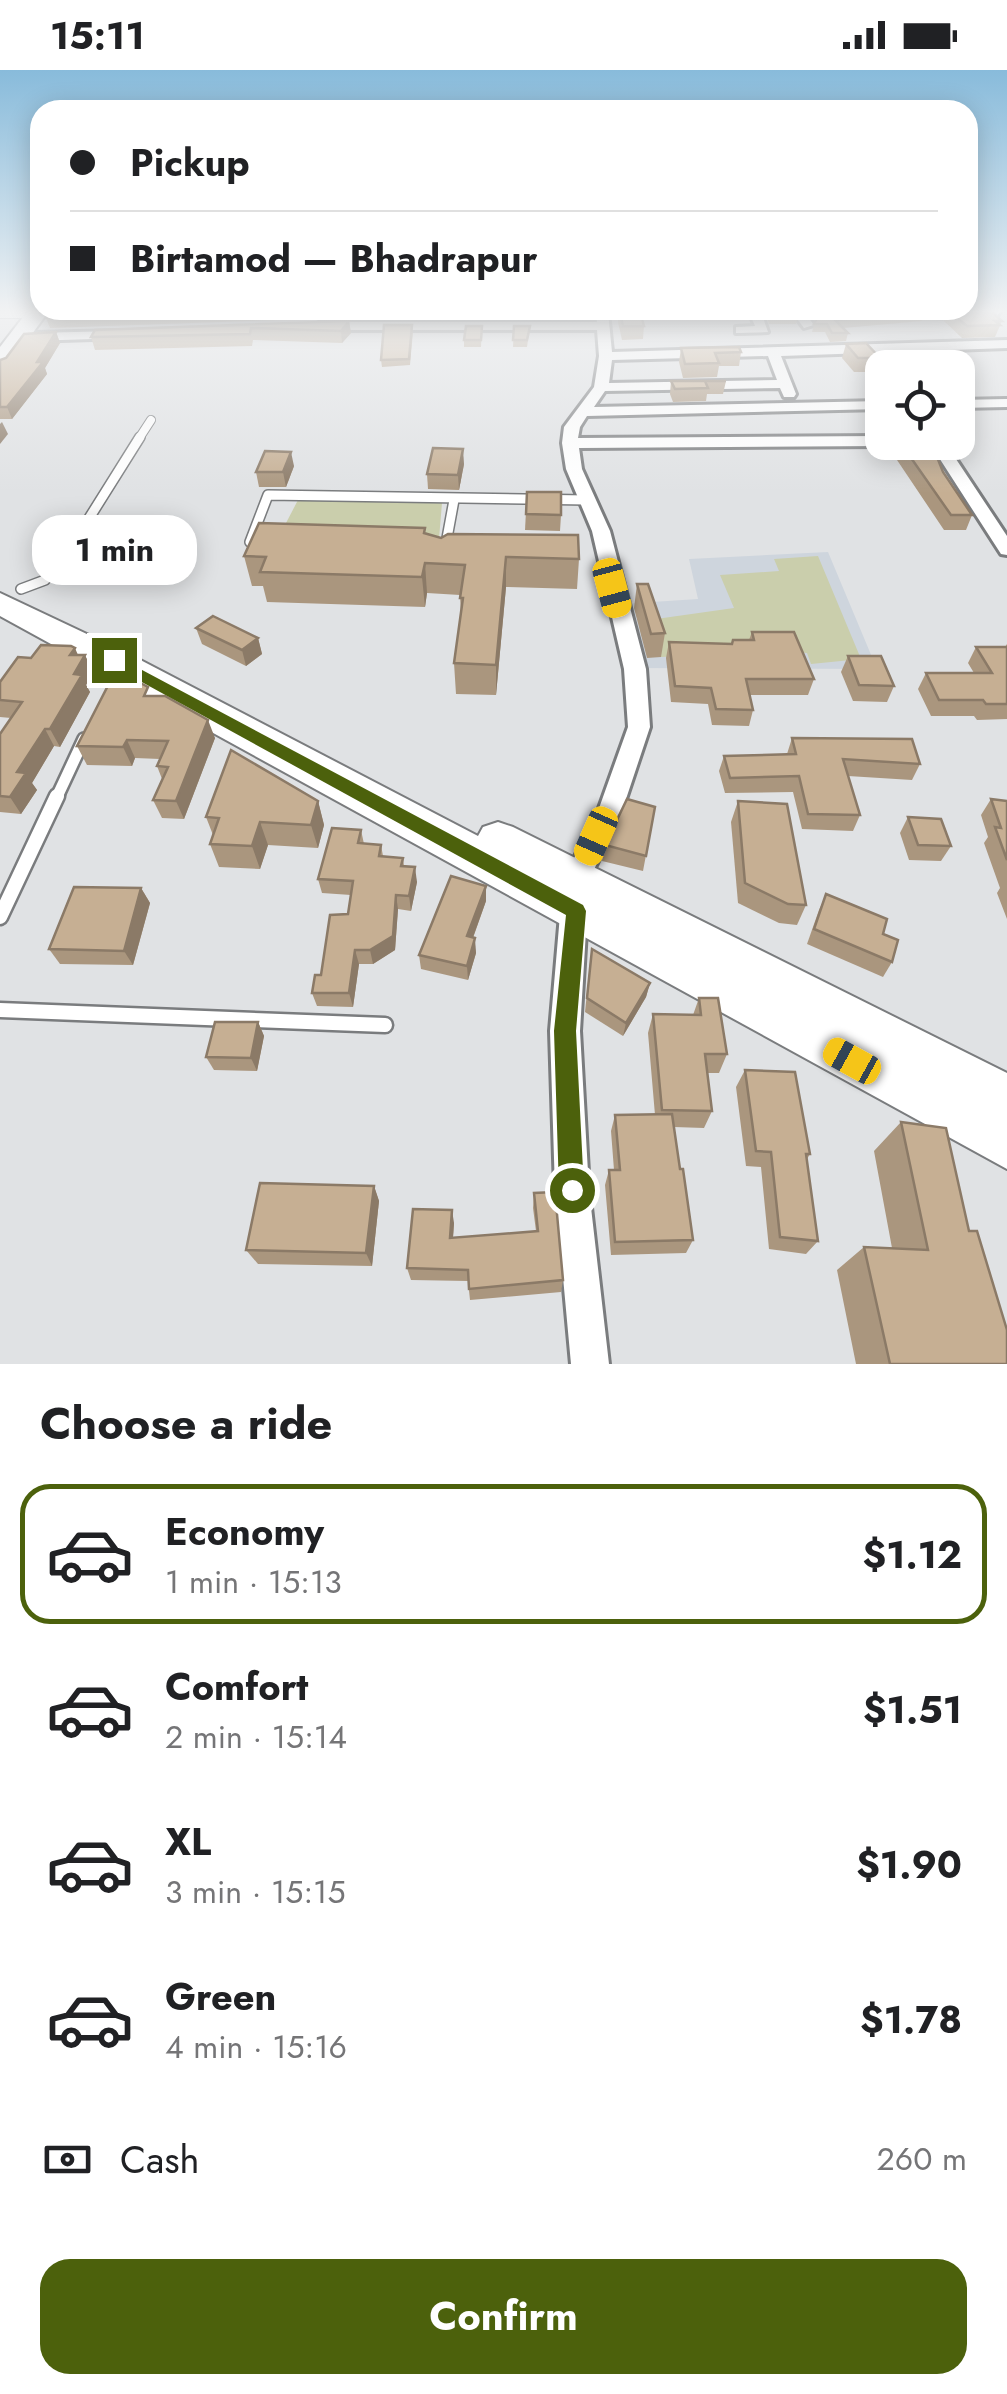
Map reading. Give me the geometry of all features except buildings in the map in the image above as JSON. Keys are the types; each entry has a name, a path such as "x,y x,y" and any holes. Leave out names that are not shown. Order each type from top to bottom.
{"main road":[{"path":"7,590 113,669 236,714"},
{"path":"7,590 134,643 236,714 576,896 1007,1141"},
{"path":"576,896 1007,1100"}],"street":[{"path":"590,1364 572,1190 565,1031 576,896 639,727 635,669 601,532 570,443 572,426 601,387 603,372"},
{"path":"601,387 787,389 781,372"},
{"path":"975,404 1007,403"},
{"path":"582,412 865,406"},
{"path":"570,443 865,441"},
{"path":"949,460 1007,550"}],"lane":[{"path":"7,590 45,580 61,563 151,420"},
{"path":"250,542 268,496 587,500"},
{"path":"443,559 454,500"},
{"path":"0,917 90,727"},
{"path":"0,1010 386,1025"}],"shaded area":[{"path":"828,552 877,669 629,668 606,605 698,599 689,559"}],"green space":[{"path":"298,500 442,503 438,551 273,548"},
{"path":"818,556 861,659 811,664 807,653 791,652 661,657 649,620 734,608 720,575 779,571 774,559"}],"route":[{"path":"114,660 576,911 565,1031 572,1190"}]}
